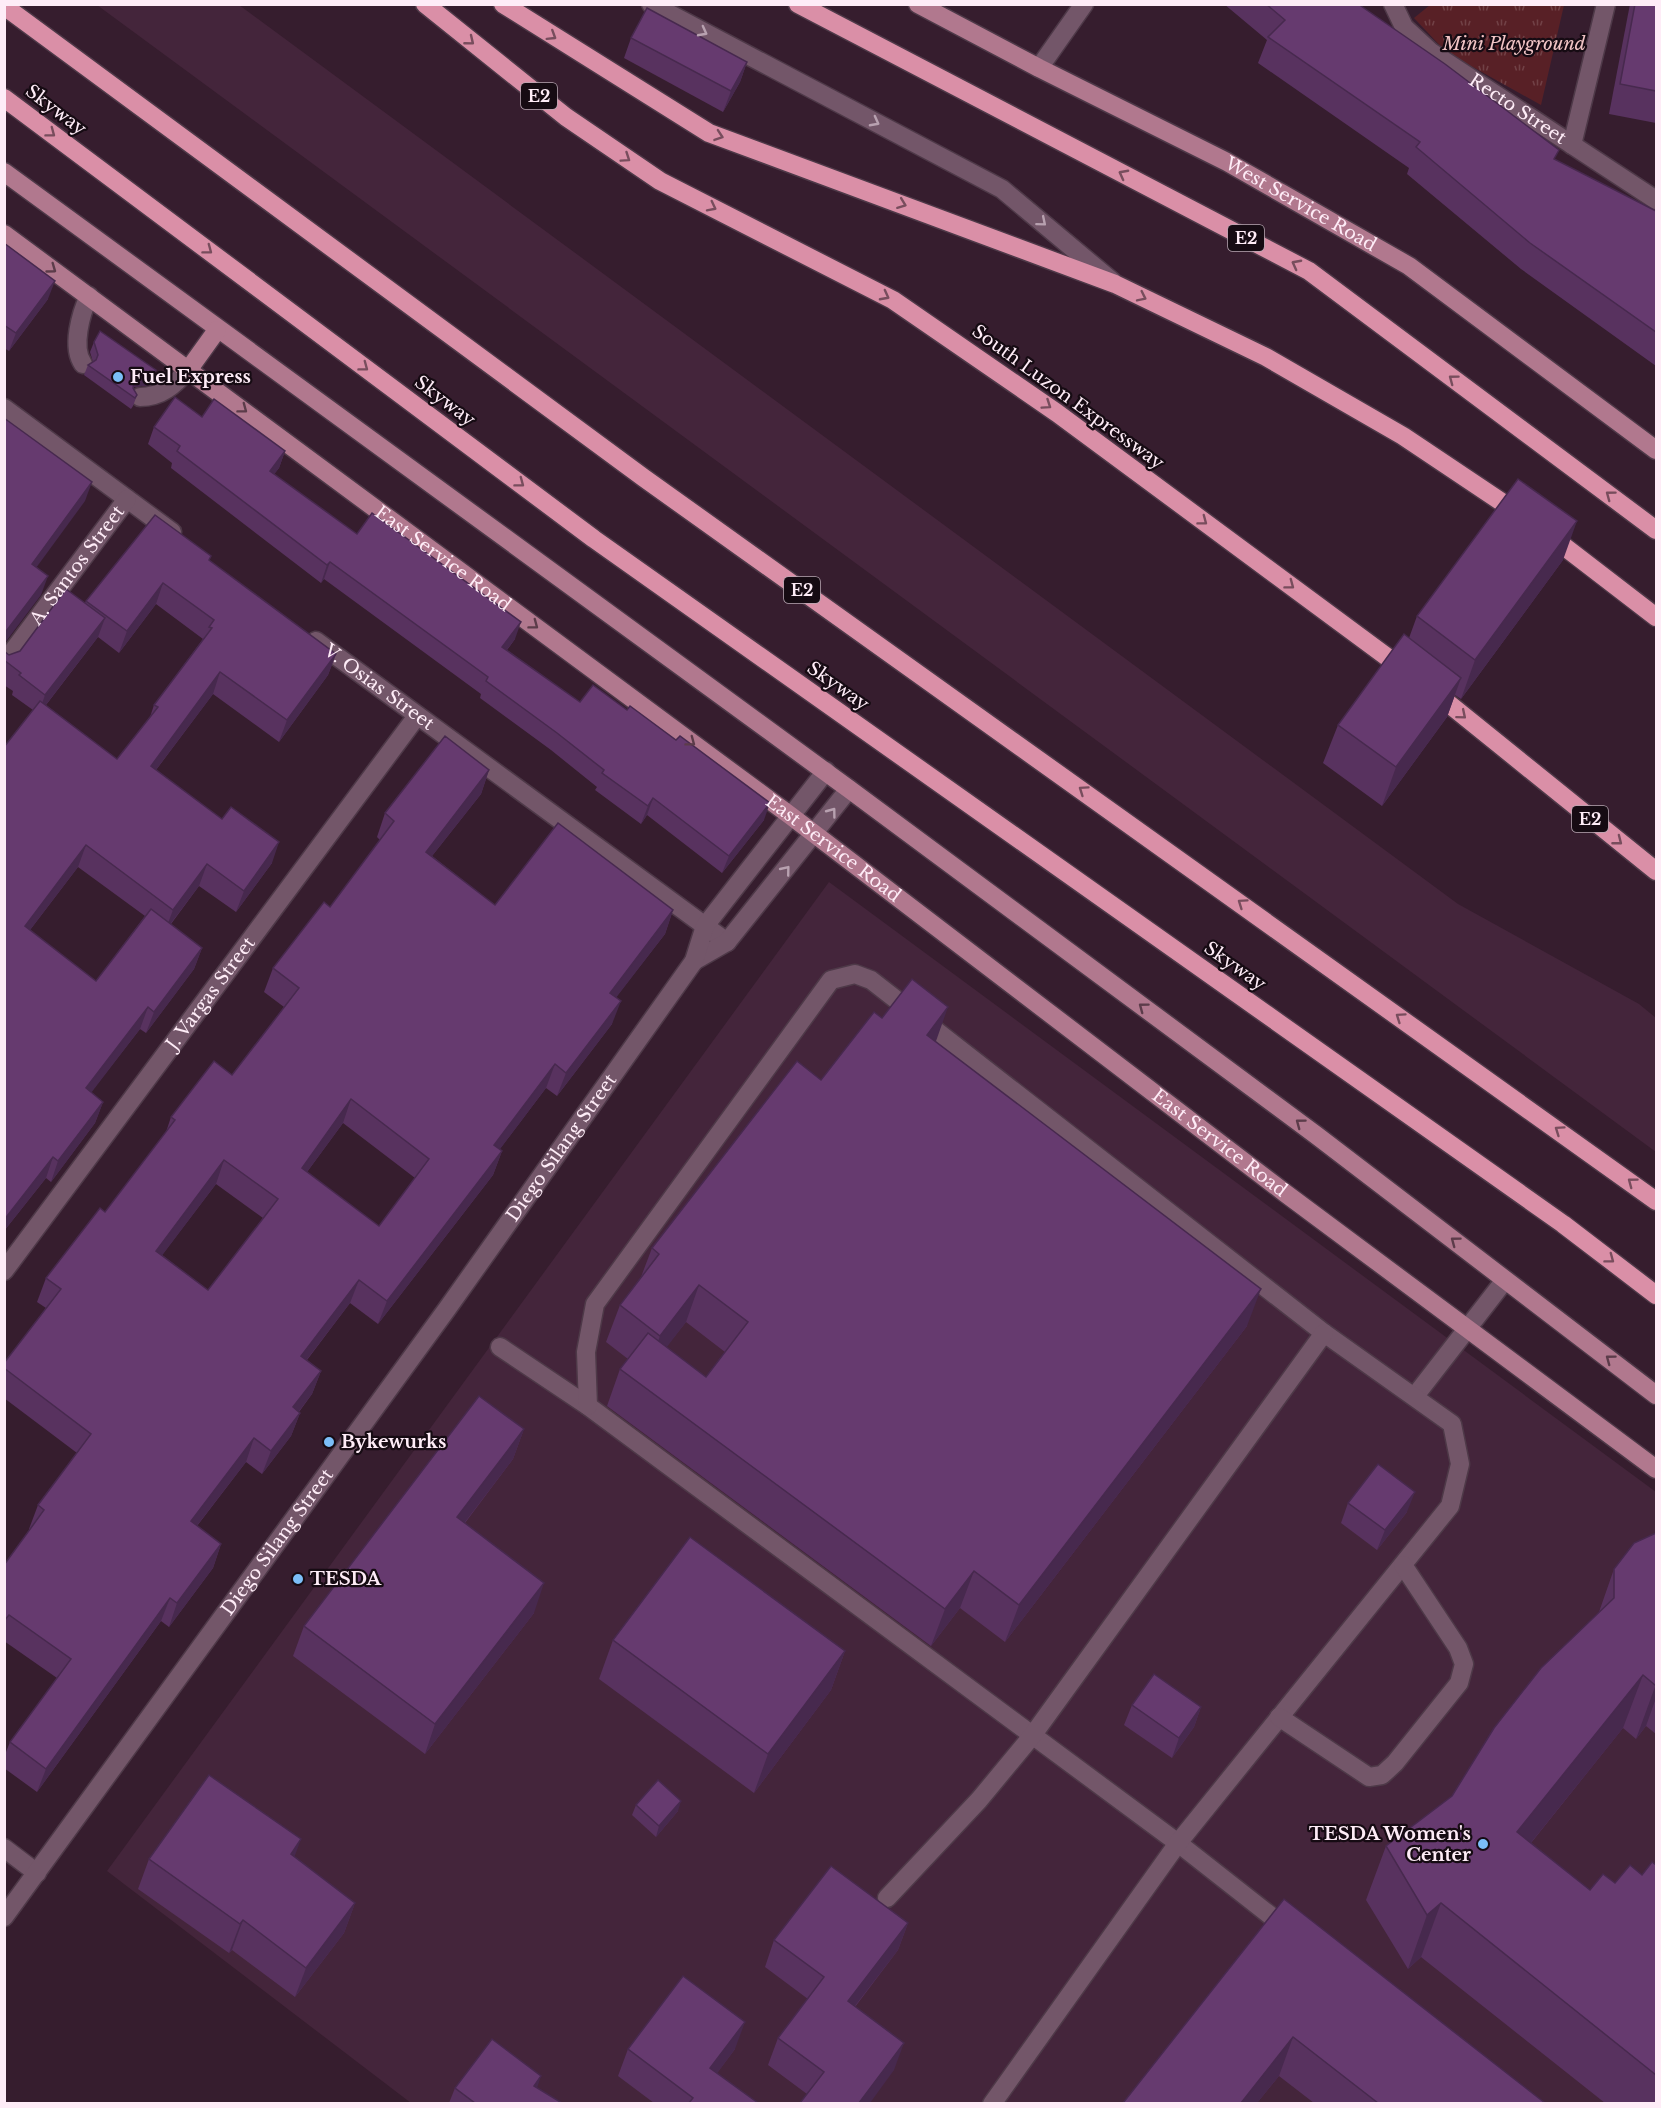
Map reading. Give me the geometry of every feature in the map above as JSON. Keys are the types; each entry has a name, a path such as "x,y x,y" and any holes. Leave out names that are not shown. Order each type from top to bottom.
{"highway":[{"name":"South Luzon Expressway","path":"424,4 566,117 660,180 893,300 1057,412 1429,688 1656,871"},
{"path":"502,4 709,133 1115,284 1266,357 1403,436 1543,530 1656,617"},
{"name":"E2","path":"798,4 1309,271 1656,530"},
{"name":"E2","path":"4,6 644,478 1656,1201"},
{"name":"Skyway","path":"4,98 594,539 1563,1224 1656,1295"}],"main road":[{"name":"West Service Road","path":"918,4 1039,68 1227,162 1409,266 1656,450"},
{"path":"4,172 217,330 826,771 1307,1128 1656,1395"},
{"name":"East Service Road","path":"4,234 791,816 1468,1329 1656,1468"},
{"path":"189,369 217,330"}],"street":[{"path":"651,4 1002,189 1115,284"},
{"path":"1039,68 1084,4"},
{"name":"Recto Street","path":"1393,4 1404,27 1431,52 1656,200"},
{"path":"1572,145 1606,4"},
{"path":"83,364 79,358 80,327 82,311 89,296"},
{"path":"140,397 153,397 161,393 189,369"},
{"path":"4,408 184,541"},
{"name":"A. Santos Street","path":"4,663 127,499"},
{"name":"V. Osias Street","path":"305,632 727,942"},
{"name":"J. Vargas Street","path":"4,1271 417,716"},
{"name":"Diego Silang Street","path":"4,1917 447,1309 694,961 705,926 826,771"},
{"name":"Diego Silang Street","path":"694,961 727,942 849,789"},
{"path":"588,1406 586,1352 596,1304 831,980 855,974 871,980 1324,1333 1415,1396 1452,1425 1460,1464 1450,1506 1178,1843 992,2103"},
{"path":"1415,1396 1505,1280"},
{"path":"887,1898 979,1800 1032,1736 1324,1333"},
{"path":"500,1347 588,1406 1178,1843 1308,1945"},
{"path":"1279,1718 1369,1777 1382,1775 1395,1763 1459,1683 1464,1664 1458,1648 1403,1565"},
{"path":"4,1848 37,1872"}],"shaded area":[{"path":"97,5 239,5 1458,904 1639,1004 1656,1018 1656,1152"},
{"path":"829,882 1656,1492 1656,2103 411,2103 107,1871"}],"green space":[{"name":"Mini Playground","path":"1430,5 1564,5 1541,105 1446,52 1414,18"}],"building":[{"path":"1266,4 1358,4 1445,64 1559,150 1554,159 1656,211 1656,332 1530,243 1416,147 1420,142 1268,37 1285,20"},
{"path":"1635,4 1656,4 1656,91 1620,84"},
{"path":"647,8 747,62 731,91 631,38"},
{"path":"4,243 55,281 16,333 4,325"},
{"path":"100,331 156,370 134,381 133,388 137,395 135,398 88,365 96,360 98,355 94,342"},
{"path":"175,397 202,417 214,399 285,451 270,471 357,534 372,513 521,622 502,647 580,702 593,685 627,710 630,706 676,740 680,736 770,803 729,856 653,798 648,806 602,773 604,770 557,733 486,681 488,677 330,562 327,565 177,451 180,446 154,427"},
{"path":"4,418 92,482 32,564 48,576 4,634"},
{"path":"1518,479 1577,521 1475,660 1417,616"},
{"path":"155,515 211,556 209,560 336,654 287,720 220,672 151,766 222,819 231,807 279,842 244,891 207,864 173,910 86,845 25,926 96,981 151,909 202,948 154,1012 148,1007 86,1088 103,1102 58,1161 53,1157 4,1220 4,747 40,701 117,759 158,707 154,705 212,628 209,627 214,620 163,583 127,631 86,601"},
{"path":"66,589 105,618 45,695 4,660 4,651 9,655 20,651"},
{"path":"1404,634 1461,678 1396,767 1338,725"},
{"path":"445,736 489,770 426,852 495,905 558,823 673,910 610,993 621,1001 566,1073 555,1064 494,1145 502,1151 387,1301 359,1280 301,1356 321,1371 293,1407 300,1413 271,1451 254,1438 191,1521 221,1544 177,1603 170,1598 46,1769 10,1742 71,1659 9,1615 4,1621 4,1565 44,1510 38,1505 91,1434 4,1368 4,1363 61,1289 46,1278 100,1208 105,1212 175,1120 171,1117 214,1061 232,1075 299,988 273,968 324,902 330,907 394,821 385,813","holes":["351,1099 429,1159 379,1226 302,1168","224,1160 278,1199 208,1290 156,1251"]},
{"path":"912,979 948,1007 927,1035 1261,1289 1019,1605 974,1571 945,1609 620,1369 648,1333 706,1377 748,1322 699,1285 660,1336 620,1305 659,1254 652,1248 797,1061 821,1080 874,1012 882,1018"},
{"path":"479,1396 524,1429 457,1517 544,1583 435,1724 304,1626"},
{"path":"1378,1464 1415,1492 1385,1530 1348,1503"},
{"name":"TESDA Women's Center","path":"1656,1533 1656,1684 1643,1675 1517,1832 1590,1890 1603,1874 1615,1883 1630,1865 1642,1875 1652,1862 1656,1865 1656,2075 1441,1903 1427,1915 1386,1846 1452,1796 1494,1728 1541,1668 1614,1598 1614,1569 1634,1543"},
{"path":"690,1537 845,1651 768,1754 613,1640"},
{"path":"1154,1674 1201,1707 1179,1738 1132,1705"},
{"path":"209,1775 301,1839 291,1854 355,1903 306,1968 243,1920 240,1924 149,1859"},
{"path":"658,1780 681,1801 659,1826 636,1805"},
{"path":"831,1866 908,1923 848,2001 904,2043 859,2103 800,2103 824,2072 778,2038 824,1977 774,1940"},
{"path":"1284,1899 1545,2103 1378,2103 1293,2037 1241,2103 1123,2103"},
{"path":"683,1976 745,2022 710,2068 758,2103 689,2103 693,2098 628,2049"},
{"path":"492,2039 541,2076 534,2086 562,2103 475,2103 455,2088"}],"place":[{"name":"Fuel Express","path":"118,377"},
{"name":"Bykewurks","path":"329,1442"},
{"name":"TESDA","path":"298,1579"},
{"name":"TESDA Women's Center","path":"1483,1844"}]}
